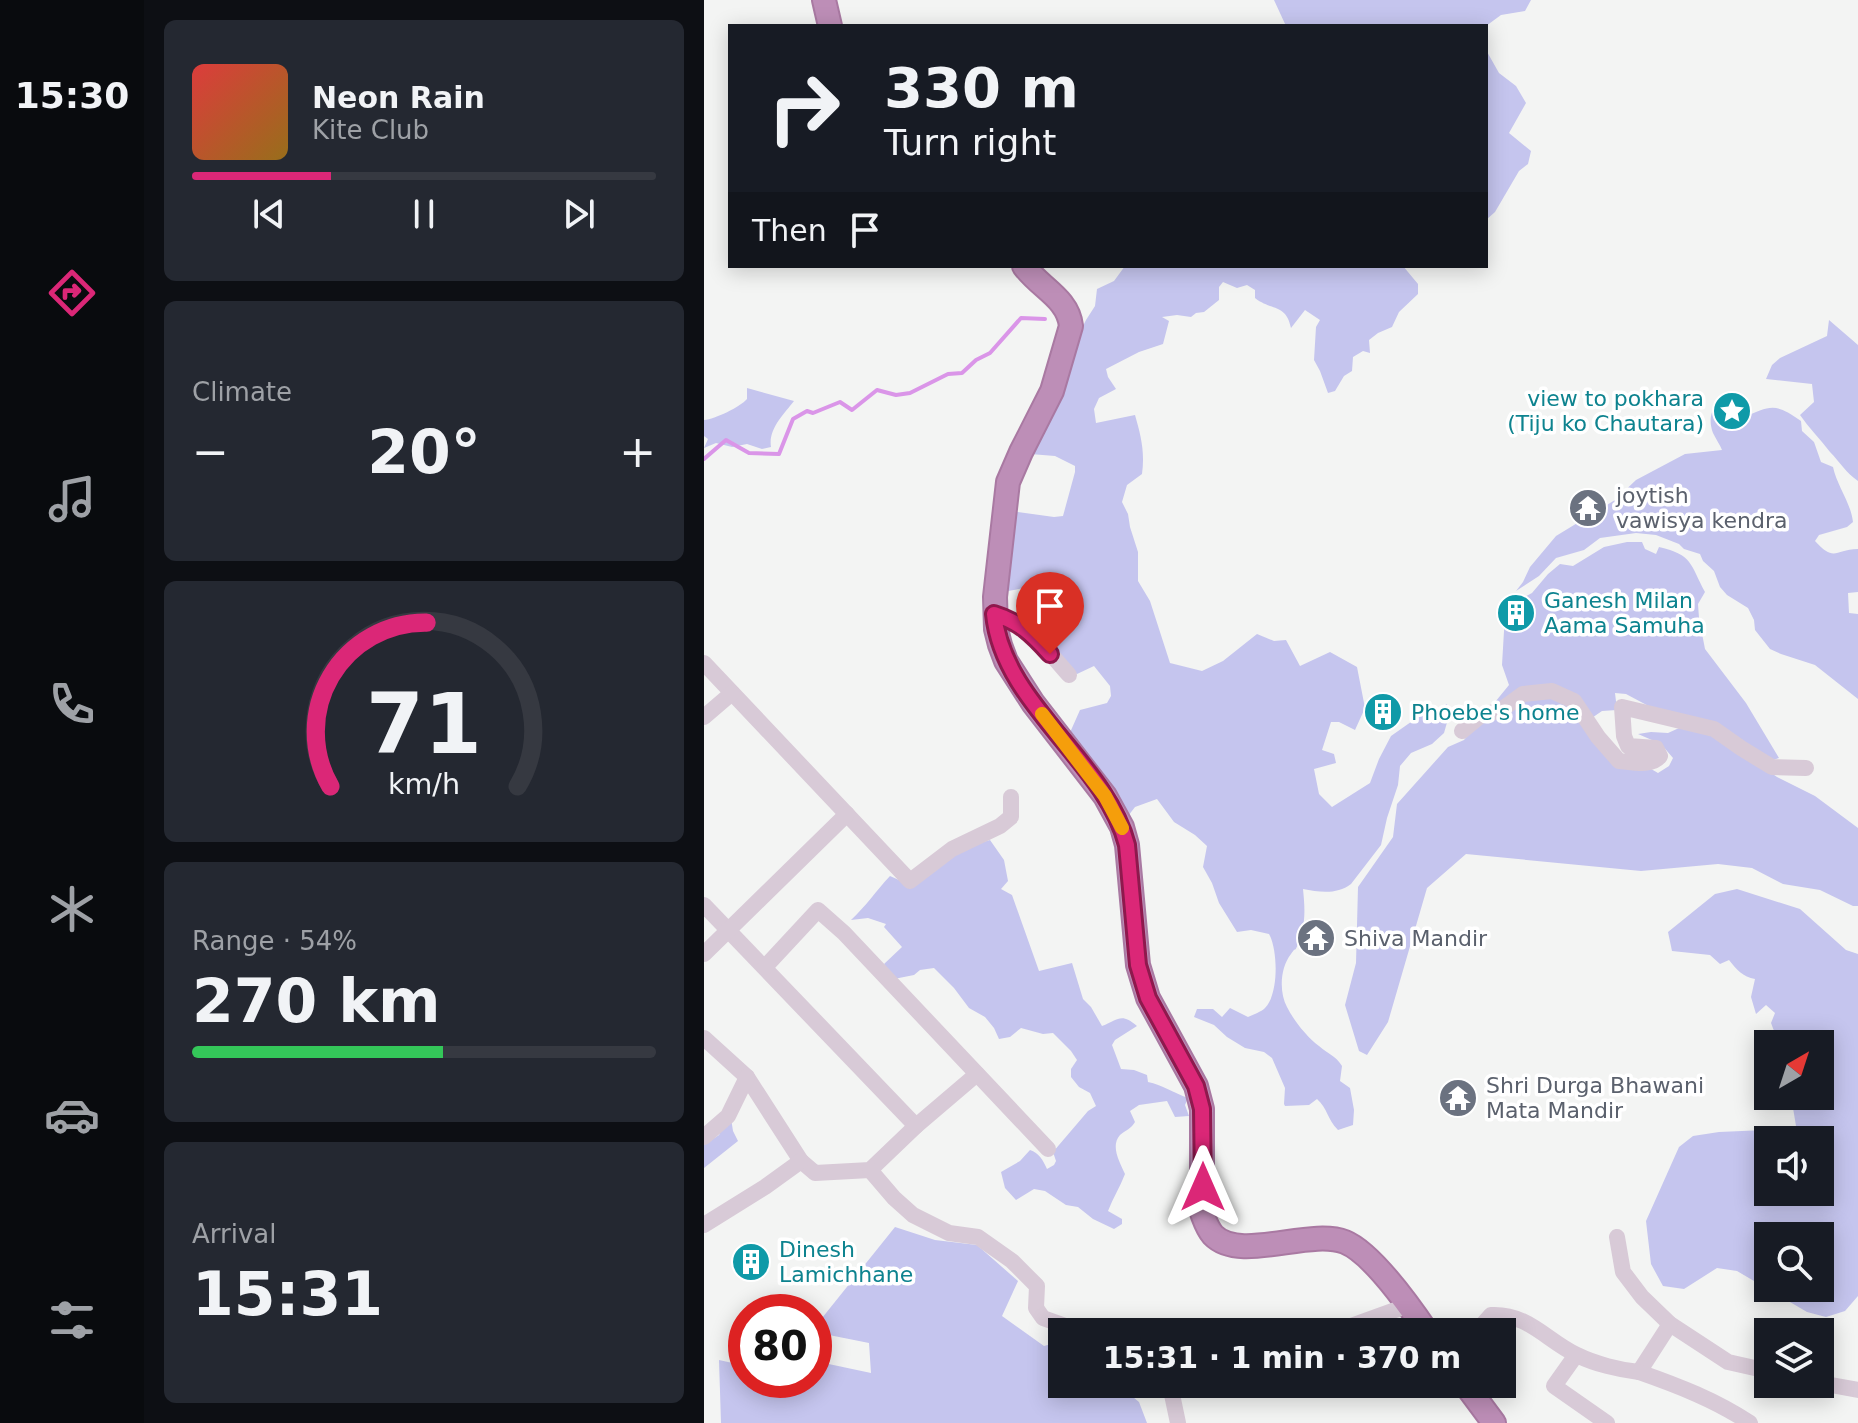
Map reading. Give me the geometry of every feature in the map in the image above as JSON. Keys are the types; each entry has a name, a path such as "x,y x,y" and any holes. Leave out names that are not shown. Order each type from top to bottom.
{"highway":[{"path":"824,0 830,24"},
{"path":"1025,268 1033,279 1063,303 1071,317 1071,326 1052,391 1008,482 994,614 1006,661 1033,703 1105,796 1122,827 1127,845 1140,973 1148,998 1196,1086 1202,1109 1202,1213 1214,1236 1226,1244 1264,1245 1317,1238 1353,1246 1380,1271 1418,1318"},
{"path":"1475,1398 1494,1423"}],"street":[{"path":"994,614 1010,619 1031,633 1069,675"},
{"path":"704,663 910,881 952,849 1000,826 1011,817 1011,797"},
{"path":"1462,731 1480,716 1501,710 1523,694 1552,691 1574,701 1619,761 1652,763 1660,756 1656,748 1628,746 1624,736 1622,707 1714,729 1772,767 1806,768"},
{"path":"704,717 732,693"},
{"path":"704,954 847,814"},
{"path":"704,905 916,1126"},
{"path":"765,967 818,910 844,933 1048,1149"},
{"path":"704,1038 747,1077 801,1161 815,1173 870,1170 977,1074"},
{"path":"704,1137 728,1116 747,1077"},
{"path":"704,1225 801,1161"},
{"path":"870,1170 913,1215 949,1233 978,1237 1012,1261 1037,1286 1036,1308 1048,1320"},
{"path":"1617,1237 1623,1272 1642,1297 1670,1324 1728,1362 1754,1368"},
{"path":"1373,1318 1409,1305"},
{"path":"1488,1318 1506,1314 1515,1318"},
{"path":"1516,1318 1532,1325 1576,1355 1686,1388 1750,1423"},
{"path":"1639,1372 1670,1324"},
{"path":"1576,1355 1554,1386 1607,1423"},
{"path":"1834,1386 1858,1390"},
{"path":"1174,1398 1178,1423"}],"shaded area":[{"path":"1274,0 1531,0 1525,11 1501,15 1488,25 1285,24"},
{"path":"1488,54 1499,73 1516,86 1526,103 1509,133 1531,151 1528,164 1519,171 1495,212 1488,218"},
{"path":"1124,268 1405,268 1418,284 1418,294 1399,312 1392,327 1369,340 1370,353 1363,351 1353,357 1352,371 1344,376 1335,391 1328,393 1314,360 1316,327 1320,320 1305,310 1291,328 1282,311 1255,298 1255,290 1247,285 1237,288 1223,282 1219,287 1219,300 1204,312 1191,317 1162,317 1169,321 1163,344 1106,369 1116,389 1099,398 1094,409 1096,423 1135,415 1142,444 1142,474 1127,485 1122,502 1138,552 1138,581 1150,601 1170,663 1202,671 1223,661 1257,634 1274,641 1286,640 1300,666 1330,652 1357,667 1365,708 1355,730 1339,722 1331,722 1322,750 1334,754 1336,763 1314,769 1319,794 1332,807 1370,783 1391,736 1418,717 1447,704 1448,719 1444,733 1432,744 1411,753 1400,766 1398,785 1381,845 1351,884 1334,891 1303,889 1302,930 1296,949 1285,966 1283,994 1287,1007 1301,1028 1342,1066 1340,1081 1350,1088 1354,1110 1353,1125 1338,1130 1317,1099 1309,1105 1285,1106 1285,1088 1272,1058 1264,1052 1245,1048 1214,1025 1194,1017 1197,1009 1213,1009 1222,1017 1230,1008 1248,1017 1265,1008 1273,993 1276,972 1269,934 1251,930 1237,932 1219,903 1203,867 1207,846 1174,822 1157,799 1135,807 1125,820 1068,737 1080,710 1107,703 1111,696 1110,686 1094,666 1077,674 1073,672 1034,623 1028,613 1050,601 1040,585 1008,591 1011,511 1063,516 1075,466 1055,456 1030,454 1071,350 1095,306 1097,289 1114,281"},
{"path":"1829,320 1858,345 1858,481 1800,415 1814,402 1812,384 1766,379 1772,365 1780,358 1827,336"},
{"path":"747,388 794,401 774,428 771,447 762,449 747,444 732,447 716,443 704,448 708,439 704,436 704,420 721,415 744,402"},
{"path":"1735,395 1744,403 1742,418 1772,408 1801,421 1802,431 1814,442 1821,462 1833,467 1850,508 1853,522 1847,527 1819,535 1815,541 1831,553 1858,549 1858,592 1848,593 1849,613 1858,614 1858,699 1815,665 1770,649 1755,630 1748,608 1727,595 1700,554 1656,535 1636,533 1600,538 1584,550 1556,558 1539,576 1516,591 1530,567 1556,536 1615,500 1636,480 1685,454 1722,450 1711,426 1712,414 1717,404"},
{"path":"1642,542 1645,549 1656,554 1659,547 1670,550 1689,562 1705,592 1698,604 1705,649 1746,703 1779,758 1767,762 1719,725 1656,710 1626,694 1615,693 1617,710 1602,711 1583,724 1611,761 1626,766 1646,766 1658,773 1669,766 1673,758 1661,744 1638,734 1668,733 1688,724 1713,731 1777,777 1815,796 1858,828 1858,906 1820,890 1783,884 1752,868 1718,864 1641,871 1466,854 1427,888 1388,1022 1367,1055 1359,1051 1345,1005 1356,963 1358,887 1393,837 1397,804 1448,747 1464,740 1509,685 1502,665 1505,614 1517,601 1532,593 1560,564 1573,566 1604,547"},
{"path":"990,840 1004,860 1008,881 1001,889 1012,895 1039,971 1072,963 1083,999 1102,1026 1123,1018 1137,1026 1112,1045 1121,1069 1147,1075 1148,1082 1188,1098 1185,1105 1189,1116 1175,1117 1167,1101 1139,1105 1130,1111 1135,1122 1120,1135 1116,1144 1125,1174 1108,1211 1122,1219 1122,1224 1114,1229 1045,1191 1034,1189 1016,1200 1005,1188 1001,1172 1020,1161 1030,1150 1040,1157 1047,1169 1054,1165 1053,1152 1088,1111 1096,1106 1090,1093 1079,1087 1071,1077 1071,1069 1077,1060 1071,1051 1053,1033 1043,1034 1021,1028 1010,1037 999,1039 985,1017 969,1008 934,968 894,979 884,964 902,947 884,927 886,924 868,918 851,920 890,876 910,885 953,851"},
{"path":"1737,889 1800,909 1846,950 1858,954 1858,1296 1845,1311 1826,1317 1807,1312 1790,1302 1834,1302 1834,1222 1754,1222 1754,1281 1737,1271 1717,1268 1684,1289 1663,1286 1651,1264 1646,1221 1679,1147 1693,1136 1754,1130 1754,1206 1834,1206 1834,1126 1796,1126 1793,1110 1834,1110 1834,1030 1774,1030 1771,1023 1775,1013 1766,1005 1756,1014 1751,997 1755,979 1743,974 1729,960 1720,964 1710,955 1672,951 1668,932 1715,894"},
{"path":"730,1112 738,1141 704,1168 704,1145 719,1135"},
{"path":"895,1227 935,1240 977,1245 1018,1281 1002,1316 1044,1346 1048,1345 1048,1398 1134,1398 1139,1402 1147,1423 721,1423 719,1360 728,1362 728,1398 832,1398 832,1365 871,1373 869,1343 832,1336 832,1306"}],"waterway":[{"path":"704,459 726,440 749,453 779,454 793,419 807,411 813,413 840,402 852,410 877,390 896,395 910,393 948,374 962,373 976,360 990,353 1021,318 1045,319"}],"slow traffic":[{"path":"1042,714 1105,796 1122,828"}],"place":[{"name":"view to pokhara (Tiju ko Chautara)","path":"1732,411"},
{"name":"joytish vawisya kendra","path":"1588,508"},
{"name":"Ganesh Milan Aama Samuha","path":"1516,613"},
{"name":"Phoebe's home","path":"1383,712"},
{"name":"Shiva Mandir","path":"1316,938"},
{"name":"Shri Durga Bhawani Mata Mandir","path":"1458,1098"},
{"name":"Dinesh Lamichhane","path":"751,1262"}],"route":[{"path":"1050,654 1031,633 1010,619 994,614 1006,661 1033,703 1105,796 1122,827 1127,845 1138,965 1148,998 1196,1086 1202,1109 1203,1187"}]}
